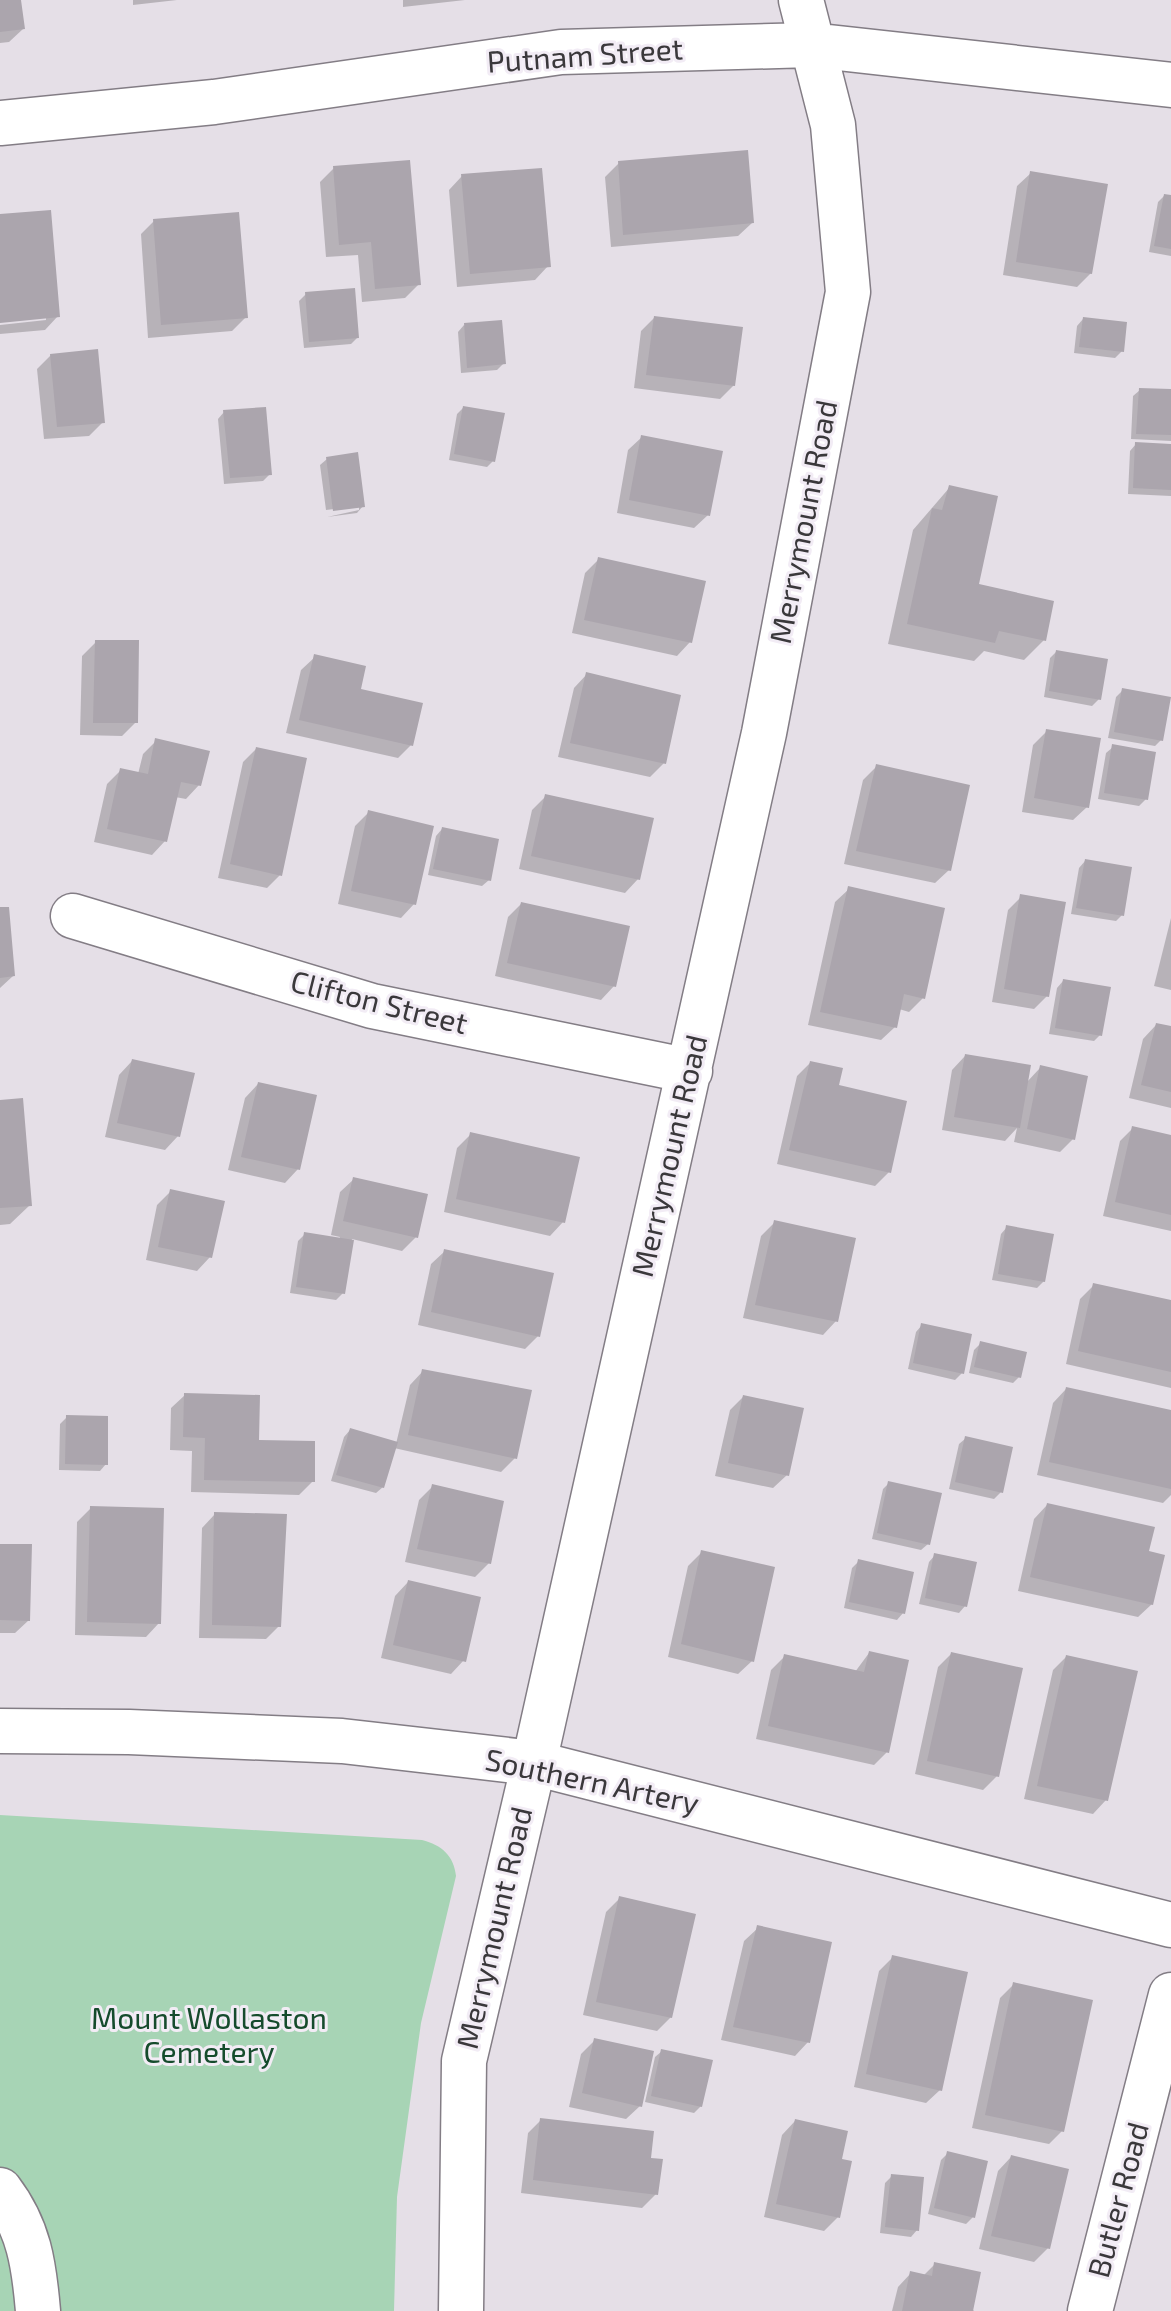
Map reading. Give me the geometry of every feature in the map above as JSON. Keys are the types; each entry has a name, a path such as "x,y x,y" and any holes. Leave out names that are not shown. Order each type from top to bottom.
{"street":[{"name":"Merrymount Road","path":"461,2311 464,2061 534,1763 764,733 848,292 833,125 801,0"},
{"name":"Putnam Street","path":"0,123 214,102 561,52 811,45 1171,85"},
{"name":"Clifton Street","path":"73,916 372,1006 690,1071"},
{"name":"Southern Artery","path":"0,1731 129,1732 342,1741 534,1763 1171,1925"},
{"name":"Butler Road","path":"1090,2311 1171,1995"},
{"path":"0,2190 27,2233 34,2263 38,2311"}],"green space":[{"name":"Mount Wollaston Cemetery","path":"0,1815 422,1840 441,1848 450,1857 456,1876 421,2023 397,2197 394,2311 0,2311"}],"building":[{"path":"0,0 21,0 25,29 0,32"},
{"path":"748,150 754,223 623,235 618,161"},
{"path":"410,160 421,285 375,289 371,242 339,245 333,166"},
{"path":"542,168 551,267 470,274 461,174"},
{"path":"1030,171 1108,184 1092,274 1016,262"},
{"path":"1164,194 1171,195 1171,249 1154,246"},
{"path":"51,210 60,317 0,323 0,214"},
{"path":"239,212 248,318 161,325 153,219"},
{"path":"355,288 359,338 309,342 305,292"},
{"path":"654,316 743,327 735,386 646,375"},
{"path":"1083,317 1127,322 1124,352 1079,347"},
{"path":"502,320 506,364 467,368 464,323"},
{"path":"98,349 105,423 57,427 50,354"},
{"path":"1139,388 1171,389 1171,435 1136,434"},
{"path":"463,406 505,413 495,462 454,454"},
{"path":"266,407 272,475 230,478 223,410"},
{"path":"641,435 723,451 710,516 629,500"},
{"path":"1135,442 1171,444 1171,490 1133,488"},
{"path":"358,452 365,507 333,511 326,457"},
{"path":"949,485 998,496 979,584 1054,601 1046,641 999,631 995,643 907,624 932,508 942,510"},
{"path":"598,557 706,581 692,643 584,620"},
{"path":"95,640 139,640 138,723 93,723"},
{"path":"1056,650 1108,659 1101,700 1049,691"},
{"path":"314,654 366,666 361,689 423,703 413,746 299,720"},
{"path":"586,672 681,695 666,764 570,743"},
{"path":"1122,688 1171,697 1163,741 1114,732"},
{"path":"1046,729 1101,738 1089,808 1034,798"},
{"path":"155,738 210,751 201,786 181,782 167,842 107,829 120,768 148,774"},
{"path":"1112,744 1156,752 1148,800 1104,793"},
{"path":"256,747 307,758 282,876 230,864"},
{"path":"876,764 970,785 951,871 856,851"},
{"path":"545,794 654,818 640,880 531,856"},
{"path":"368,810 434,826 416,905 351,891"},
{"path":"442,827 499,839 491,881 433,869"},
{"path":"1085,859 1132,867 1124,916 1076,908"},
{"path":"848,886 945,908 925,999 904,994 897,1028 820,1012"},
{"path":"1020,894 1066,902 1049,997 1004,989"},
{"path":"521,902 630,926 616,987 507,963"},
{"path":"0,907 9,907 15,976 0,978"},
{"path":"1063,979 1111,987 1102,1036 1055,1028"},
{"path":"1156,1023 1171,1026 1171,1092 1141,1085"},
{"path":"965,1054 1031,1065 1020,1128 954,1117"},
{"path":"132,1059 195,1073 180,1137 117,1123"},
{"path":"810,1061 843,1068 839,1085 907,1101 891,1173 789,1150"},
{"path":"1040,1065 1088,1076 1075,1140 1027,1129"},
{"path":"258,1082 317,1095 300,1170 241,1157"},
{"path":"23,1098 32,1206 0,1208 0,1100"},
{"path":"1132,1126 1171,1135 1171,1215 1115,1202"},
{"path":"470,1132 580,1157 565,1223 456,1199"},
{"path":"353,1177 428,1194 418,1238 343,1221"},
{"path":"170,1189 225,1201 212,1258 158,1247"},
{"path":"774,1220 856,1238 838,1322 755,1305"},
{"path":"1006,1225 1054,1234 1045,1282 998,1274"},
{"path":"304,1232 354,1240 345,1294 296,1287"},
{"path":"444,1249 554,1273 540,1337 431,1312"},
{"path":"1093,1283 1171,1300 1171,1372 1078,1351"},
{"path":"921,1323 972,1334 964,1374 913,1363"},
{"path":"980,1341 1027,1352 1021,1378 974,1367"},
{"path":"422,1369 532,1390 517,1459 408,1435"},
{"path":"1066,1387 1171,1410 1171,1489 1049,1462"},
{"path":"184,1393 260,1395 259,1440 315,1441 315,1482 204,1480 205,1438 183,1437"},
{"path":"743,1395 804,1408 789,1476 728,1463"},
{"path":"66,1415 108,1416 108,1465 65,1464"},
{"path":"350,1428 398,1442 384,1488 336,1475"},
{"path":"965,1436 1013,1447 1003,1493 955,1482"},
{"path":"888,1481 942,1493 930,1545 877,1533"},
{"path":"432,1484 504,1501 491,1564 417,1549"},
{"path":"1047,1503 1155,1527 1149,1551 1165,1555 1153,1605 1030,1577"},
{"path":"90,1506 164,1508 161,1624 87,1622"},
{"path":"214,1512 287,1514 281,1627 212,1625"},
{"path":"0,1544 32,1544 30,1621 0,1620"},
{"path":"701,1550 775,1567 754,1662 681,1644"},
{"path":"934,1553 977,1562 967,1607 925,1598"},
{"path":"858,1559 914,1572 905,1614 849,1602"},
{"path":"408,1580 481,1597 466,1662 393,1645"},
{"path":"869,1651 909,1660 889,1753 768,1726 784,1654 864,1672"},
{"path":"951,1652 1023,1668 999,1777 927,1761"},
{"path":"1066,1655 1138,1671 1108,1801 1037,1786"},
{"path":"619,1896 696,1914 672,2018 596,2002"},
{"path":"757,1925 832,1942 810,2043 733,2027"},
{"path":"892,1955 968,1972 942,2091 866,2074"},
{"path":"1013,1982 1093,2000 1064,2132 985,2115"},
{"path":"594,2038 654,2051 642,2107 582,2093"},
{"path":"661,2049 713,2060 702,2107 651,2096"},
{"path":"540,2118 654,2131 651,2158 663,2159 658,2195 533,2180"},
{"path":"795,2119 848,2131 842,2159 852,2161 840,2218 776,2204"},
{"path":"947,2151 988,2161 975,2218 934,2208"},
{"path":"1011,2155 1069,2169 1050,2249 991,2236"},
{"path":"891,2174 924,2177 919,2231 885,2227"},
{"path":"934,2262 981,2272 973,2311 902,2311 910,2271 932,2276"}]}
